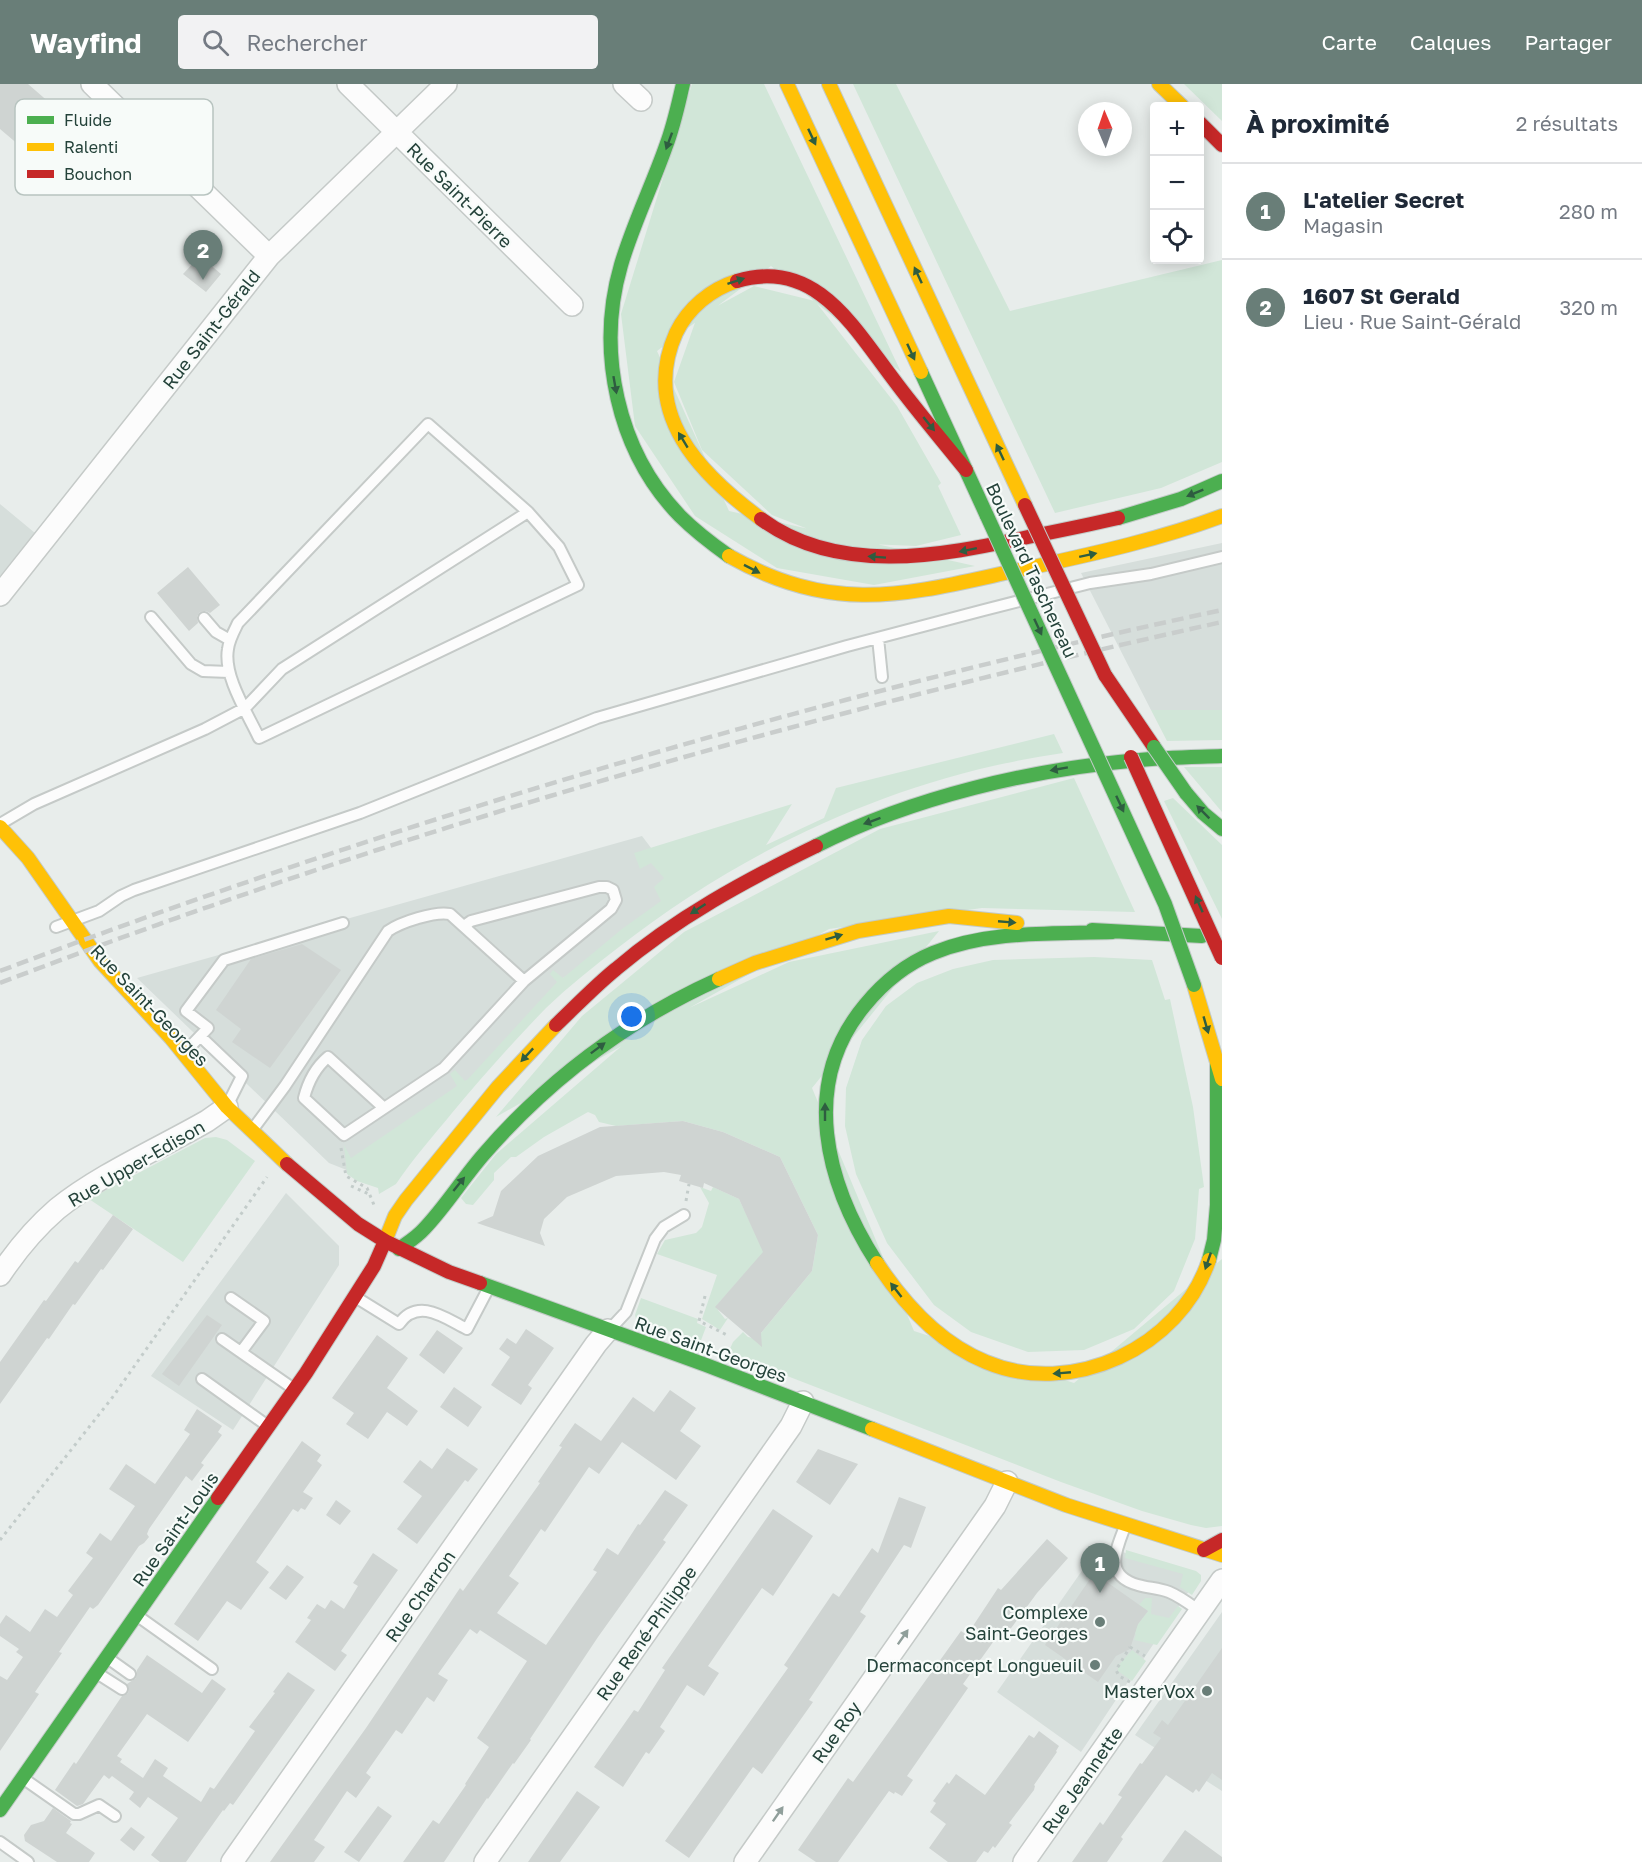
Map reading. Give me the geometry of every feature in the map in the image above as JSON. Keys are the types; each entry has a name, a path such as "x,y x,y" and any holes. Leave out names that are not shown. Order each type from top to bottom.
{"main road":[{"path":"683,84 671,135 631,238 619,276 612,310 611,348 620,410 638,455 654,484 670,506 703,537 742,564 791,585 820,592 876,596 924,590 1112,550 1182,531 1222,516"},
{"name":"Boulevard Taschereau","path":"787,84 1165,904 1194,985 1222,1079"},
{"name":"Boulevard Taschereau","path":"829,84 1024,505 1106,675 1122,726"},
{"path":"1159,84 1178,102"},
{"path":"1204,127 1222,145"},
{"path":"966,470 851,323 836,307 813,289 794,281 774,277 756,276 738,279 716,289 701,300 677,329 666,362 664,387 673,423 691,453 718,486 753,515 788,535 826,549 883,558 950,554 1132,514 1184,498 1222,481"},
{"path":"1106,675 1186,794 1222,829"},
{"path":"1128,747 1222,958"},
{"name":"Rue Saint-Louis","path":"0,1810 294,1389 375,1266 399,1210 485,1102 542,1039 618,967 673,927 743,882 839,834 916,805 1040,772 1087,764 1145,758 1222,756"},
{"path":"0,827 15,865"},
{"name":"Rue Saint-Georges","path":"0,827 28,858 100,961 180,1057 250,1131 319,1193 358,1224 385,1241 449,1272 706,1365 1007,1482 1126,1526 1222,1555"},
{"name":"Rue Saint-Louis","path":"375,1266 423,1231 483,1155 548,1087 626,1028 718,978 778,955 844,934 949,916 1113,932"},
{"path":"1217,1065 1218,1209 1212,1249 1202,1277 1186,1304 1168,1325 1144,1344 1105,1364 1072,1372 1040,1373 992,1365 964,1352 934,1333 892,1285 868,1251 839,1185 826,1135 825,1104 828,1079 837,1051 850,1025 866,1002 885,982 920,959 957,945 999,938 1113,932 1222,938"},
{"name":"Rue Saint-Georges","path":"160,1047 180,1057"},
{"path":"1204,1550 1222,1540"}],"street":[{"path":"92,84 107,99"},
{"name":"Rue Saint-Pierre","path":"348,84 572,305"},
{"name":"Rue Saint-Gérald","path":"0,595 269,256 446,84"},
{"path":"624,84 640,100"},
{"path":"206,195 269,256"},
{"name":"Rue Upper-Edison","path":"0,1275 29,1236 56,1210 76,1195 207,1121 227,1107"},
{"name":"Rue Charron","path":"232,1862 608,1330"},
{"name":"Rue René-Philippe","path":"485,1862 791,1426 803,1402"},
{"name":"Rue Roy","path":"745,1862 995,1506 1007,1482"},
{"name":"Rue Jeannette","path":"1024,1862 1222,1580"}],"lane":[{"path":"428,424 528,512 559,547 578,585 259,738 229,672 227,651 238,623 428,424"},
{"path":"0,827 34,804 205,729 245,708 282,669 528,512"},
{"path":"56,928 99,910 134,890 360,813 589,721 878,638 1090,583 1160,572 1222,557"},
{"path":"152,617 191,664 203,670 229,672"},
{"path":"204,618 216,632 230,640"},
{"path":"878,638 882,677"},
{"path":"384,1108 328,1056 308,1084 304,1098 344,1135 444,1068 524,981 612,909 616,900 613,890 599,887 471,921 464,926"},
{"path":"250,1131 285,1086 388,931 402,924 442,913 450,914 524,981"},
{"path":"180,1057 208,1028 186,1011 224,960 343,923"},
{"path":"201,1037 242,1076 227,1107"},
{"path":"608,1330 626,1312 655,1239 664,1227 684,1215"},
{"path":"354,1297 399,1324 410,1313 421,1310 468,1329 489,1287"},
{"path":"231,1298 264,1321 241,1352"},
{"path":"222,1339 294,1389"},
{"path":"202,1379 268,1427"},
{"path":"1126,1526 1115,1559 1117,1571 1132,1583 1177,1596 1201,1612"},
{"path":"136,1615 212,1669"},
{"path":"107,1657 130,1674"},
{"path":"96,1673 122,1689"},
{"path":"22,1778 74,1814 99,1805 115,1816"},
{"path":"0,1842 28,1862"}],"path":[{"path":"341,1143 346,1176 367,1188 371,1195 361,1191"},
{"path":"0,1540 112,1398 271,1171"},
{"path":"705,1296 699,1321 727,1335"},
{"path":"1132,1684 1119,1676 1116,1670 1130,1647 1141,1653"}],"shaded area":[{"path":"0,504 35,533 0,576"},
{"path":"1222,543 1222,710 1151,710 1081,573"},
{"path":"642,836 682,889 558,982 387,1186 329,1163 137,978"},
{"path":"286,1193 339,1246 339,1265 233,1430 151,1376"},
{"path":"1100,1545 1199,1576 1081,1752 997,1692"},
{"path":"1222,1612 1222,1791 1135,1735"}],"green space":[{"path":"692,84 764,84 901,372 771,266 657,351 729,511 975,566 874,585 777,568 695,516 635,426 621,314"},
{"path":"853,84 896,84 1010,311 1222,260 1222,462 1161,488 1055,513"},
{"path":"1184,84 1222,84 1222,121 1204,102"},
{"path":"754,286 815,301 897,406 941,483 938,486 961,535 916,546 844,543 772,515 702,450 674,382 697,317"},
{"path":"1151,710 1222,710 1222,740 1167,741"},
{"path":"1054,734 1063,753 1003,764 943,779 885,798 828,821 720,878 668,911 619,947 546,1008 463,1100 396,1184 379,1194 378,1188 357,1181 347,1174 344,1145 351,1158 457,1086 450,1074 455,1070 465,1081 468,1079 557,982 550,974 553,970 563,978 622,929 661,901 654,887 664,878 651,863 640,869 634,853 792,804 766,845 824,818 836,788"},
{"path":"1184,767 1222,767 1222,812"},
{"path":"1074,778 1135,912 982,908 829,929 496,1117 582,1016 684,932 880,829"},
{"path":"1173,798 1222,845 1222,919 1164,801"},
{"path":"939,931 812,1088 914,1331 1074,1383 1222,1259 1222,1526 1206,1528 1142,1511 728,1353 733,1342 743,1332 748,1337 758,1339 812,1271 818,1235 780,1157 723,1132 683,1121 616,1126 599,1122 595,1115 588,1112 544,1137 516,1157 511,1157 494,1173 494,1180 473,1205 466,1204 461,1198 496,1154 639,1031 789,962"},
{"path":"1094,957 1152,960 1165,1000 1170,999 1193,1107 1204,1187 1199,1189 1195,1239 1174,1291 1134,1329 1084,1350 1028,1352 971,1332 934,1305 887,1243 856,1174 845,1126 846,1088 862,1040 886,1006 917,983 953,969 993,960"},
{"path":"216,1137 227,1140 255,1161 183,1262 89,1199 205,1138"},
{"path":"700,1187 711,1191 713,1187 739,1199 764,1252 717,1305 725,1319 728,1318 720,1330 702,1319 717,1275 657,1254 665,1240 696,1233 702,1227 709,1203"},
{"path":"641,1298 698,1319 697,1323 706,1327 700,1343 636,1319 635,1315"},
{"path":"1126,1550 1196,1571 1201,1575 1201,1581 1192,1595 1180,1587 1183,1574 1125,1558"},
{"path":"1145,1598 1152,1598 1151,1614 1169,1618 1178,1606 1182,1609 1157,1645 1134,1640 1136,1634 1132,1632 1148,1611 1139,1605"},
{"path":"1132,1650 1146,1661 1132,1681 1118,1671 1118,1666"}],"building":[{"path":"0,84 28,84 45,99 15,99 15,142 0,129"},
{"path":"200,256 221,274 206,292 183,274"},
{"path":"188,567 220,605 210,613 200,612 197,616 198,623 189,631 157,593"},
{"path":"302,944 341,970 270,1068 232,1042 241,1029 216,1010 251,959"},
{"path":"683,1121 723,1132 780,1157 818,1235 812,1271 761,1333 762,1347 715,1307 763,1252 739,1199 704,1183 703,1188 679,1181 681,1175 664,1172 616,1176 567,1197 544,1219 540,1233 545,1246 477,1223 493,1216 501,1191 538,1156 600,1127"},
{"path":"113,1215 133,1229 75,1305 73,1304 49,1339 47,1338 0,1404 0,1362 44,1300 46,1301 75,1261 78,1263"},
{"path":"207,1315 222,1325 179,1386 162,1374"},
{"path":"526,1329 554,1348 528,1385 532,1388 521,1405 491,1385 510,1357 499,1349 507,1338 516,1344"},
{"path":"437,1330 463,1348 444,1374 419,1355"},
{"path":"377,1335 408,1358 387,1388 418,1411 407,1426 387,1412 368,1439 346,1424 354,1413 332,1398"},
{"path":"454,1387 482,1407 468,1427 440,1407"},
{"path":"670,1390 696,1408 680,1431 701,1446 676,1480 622,1442 599,1474 589,1467 545,1532 541,1529 509,1576 519,1583 497,1613 546,1645 597,1572 593,1570 607,1548 618,1555 638,1524 640,1525 665,1490 688,1505 663,1540 666,1542 598,1637 531,1740 487,1798 444,1862 403,1862 433,1820 439,1824 466,1785 489,1747 477,1738 527,1661 480,1630 477,1634 470,1629 438,1674 448,1680 434,1702 427,1697 402,1734 396,1730 366,1773 371,1777 356,1798 347,1791 314,1840 325,1847 314,1862 270,1862 366,1728 460,1588 463,1591 540,1483 538,1482 575,1423 601,1441 633,1397 654,1412"},
{"path":"197,1409 222,1426 218,1432 222,1435 201,1463 204,1465 192,1481 186,1476 149,1529 147,1534 149,1537 139,1546 98,1605 93,1609 90,1607 35,1692 39,1694 0,1751 0,1676 7,1680 23,1657 16,1652 19,1649 0,1636 0,1624 6,1615 30,1632 45,1609 57,1617 73,1595 68,1591 93,1558 86,1553 100,1533 111,1541 135,1506 109,1489 126,1464 155,1484 190,1434 184,1430"},
{"path":"302,1441 321,1455 317,1461 322,1465 303,1492 313,1498 305,1510 301,1508 298,1512 293,1509 256,1562 269,1572 241,1610 227,1601 198,1641 174,1624"},
{"path":"447,1448 478,1469 468,1482 465,1480 417,1544 397,1529 422,1496 403,1482 420,1460 432,1469"},
{"path":"818,1449 858,1464 830,1505 796,1482"},
{"path":"899,1497 926,1507 911,1548 904,1545 860,1612 866,1616 809,1700 813,1702 762,1774 753,1767 689,1858 665,1841 788,1668 784,1665 833,1593 839,1597 872,1548 878,1553"},
{"path":"336,1500 351,1511 340,1525 326,1515"},
{"path":"773,1509 813,1536 773,1596 762,1588 708,1666 719,1673 704,1696 687,1685 660,1727 665,1731 649,1754 646,1752 623,1787 594,1767 634,1710 638,1712 665,1670 662,1668"},
{"path":"1047,1539 1068,1558 1037,1593 1006,1635 1001,1631 963,1684 968,1688 907,1776 913,1780 902,1796 889,1791 838,1862 816,1862 798,1850 848,1778 853,1782 961,1631 967,1635 998,1588 1001,1590"},
{"path":"373,1553 398,1570 341,1651 347,1655 335,1671 295,1642 311,1620 307,1618 317,1604 325,1609 331,1600 344,1609 358,1586 353,1583"},
{"path":"287,1565 304,1577 286,1600 269,1588"},
{"name":"Complexe Saint-Georges","path":"1094,1573 1148,1611 1138,1624 1130,1649 1116,1656 1098,1682 1045,1645"},
{"path":"1222,1648 1222,1780 1212,1773 1199,1792 1196,1789 1193,1793 1166,1775 1121,1837 1123,1839 1107,1862 1072,1862 1100,1822 1103,1825 1122,1797 1118,1795 1161,1738 1153,1733 1162,1720 1168,1725"},
{"path":"147,1655 202,1693 212,1679 226,1689 188,1742 147,1714 117,1756 122,1759 120,1762 143,1778 155,1759 168,1768 163,1776 201,1802 210,1787 214,1789 255,1731 249,1727 288,1672 315,1690 233,1805 230,1803 223,1810 186,1862 160,1862 151,1855 178,1818 148,1797 140,1808 129,1799 134,1792 112,1776 109,1779 104,1775 83,1804 77,1806 55,1790 74,1762 76,1764 122,1696 128,1693 127,1684 136,1678 137,1670"},
{"path":"1039,1731 1059,1746 1057,1752 1034,1785 1034,1790 1009,1823 1012,1825 995,1848 993,1846 988,1853 984,1851 976,1862 948,1862 929,1848 946,1824 930,1812 936,1803 933,1801 947,1782 949,1784 956,1774 985,1795 1029,1735 1034,1738"},
{"path":"577,1791 600,1807 560,1862 528,1862"},
{"path":"378,1806 392,1816 359,1862 344,1852"},
{"path":"53,1808 71,1821 72,1824 66,1833 95,1853 89,1862 57,1862 25,1841 24,1835 31,1825 44,1821"},
{"path":"131,1827 145,1837 134,1851 120,1840"},
{"path":"1185,1830 1222,1857 1222,1862 1162,1862"}],"railway":[{"path":"0,971 300,864 452,814 604,768 912,683 1222,610"},
{"path":"0,983 300,875 604,780 912,696 1222,622"}],"traffic: fast":[{"path":"683,84 669,138 621,265 614,298 611,331 612,365 627,431 658,490 680,516 729,556"},
{"path":"921,372 987,516"},
{"path":"1118,518 1181,499 1222,481"},
{"path":"987,516 1165,904 1194,985"},
{"path":"1154,747 1186,793"},
{"path":"816,846 892,813 1016,778 1099,764 1160,758 1222,756"},
{"path":"1186,793 1203,813 1222,829"},
{"path":"1092,930 1202,936"},
{"path":"877,1263 844,1200 833,1167 827,1134 826,1101 832,1068 844,1036 865,1005 879,989 904,968 923,957 954,946 999,937 1045,933 1113,932"},
{"path":"399,1249 418,1235 476,1163 509,1127 563,1076 653,1013 719,979"},
{"path":"1209,1260 1214,1240 1217,1205 1217,1065"},
{"path":"480,1283 706,1365 872,1429"},
{"path":"0,1810 218,1498"}],"traffic: slow":[{"path":"787,84 921,372"},
{"path":"829,84 1025,505"},
{"path":"1159,84 1178,102"},
{"path":"737,281 709,294 681,324 667,362 666,390 671,416 698,462 717,483 761,519"},
{"path":"729,556 770,576 808,588 844,594 880,595 916,591 1081,556 1152,539 1222,516"},
{"path":"0,827 28,858 100,961 171,1038 227,1107 287,1164"},
{"path":"719,979 755,963 858,931 949,916 1017,923"},
{"path":"1194,985 1222,1079"},
{"path":"385,1241 395,1216 406,1200 498,1087 556,1025"},
{"path":"877,1263 924,1321 953,1344 986,1362 1019,1372 1053,1374 1087,1369 1119,1358 1148,1340 1174,1318 1195,1291 1209,1260"},
{"path":"872,1429 1066,1505 1222,1555"}],"traffic: jam":[{"path":"1204,127 1222,145"},
{"path":"737,281 765,276 789,279 811,288 830,302 848,319 966,470"},
{"path":"1025,505 1105,675"},
{"path":"761,519 791,537 823,549 856,555 891,556 926,555 960,550 1118,518"},
{"path":"1105,675 1154,747"},
{"path":"1131,757 1222,958"},
{"path":"556,1025 608,976 663,933 738,886 816,846"},
{"path":"287,1164 358,1224 385,1241"},
{"path":"218,1498 306,1373 374,1266 385,1241 449,1272 480,1283"},
{"path":"1204,1550 1222,1540"}],"place":[{"name":"1607 St Gerald","path":"203,280"},
{"name":"L'atelier Secret","path":"1100,1593"},
{"name":"Complexe Saint-Georges","path":"1100,1622"},
{"name":"Dermaconcept Longueuil","path":"1095,1665"},
{"name":"MasterVox","path":"1207,1691"}]}
